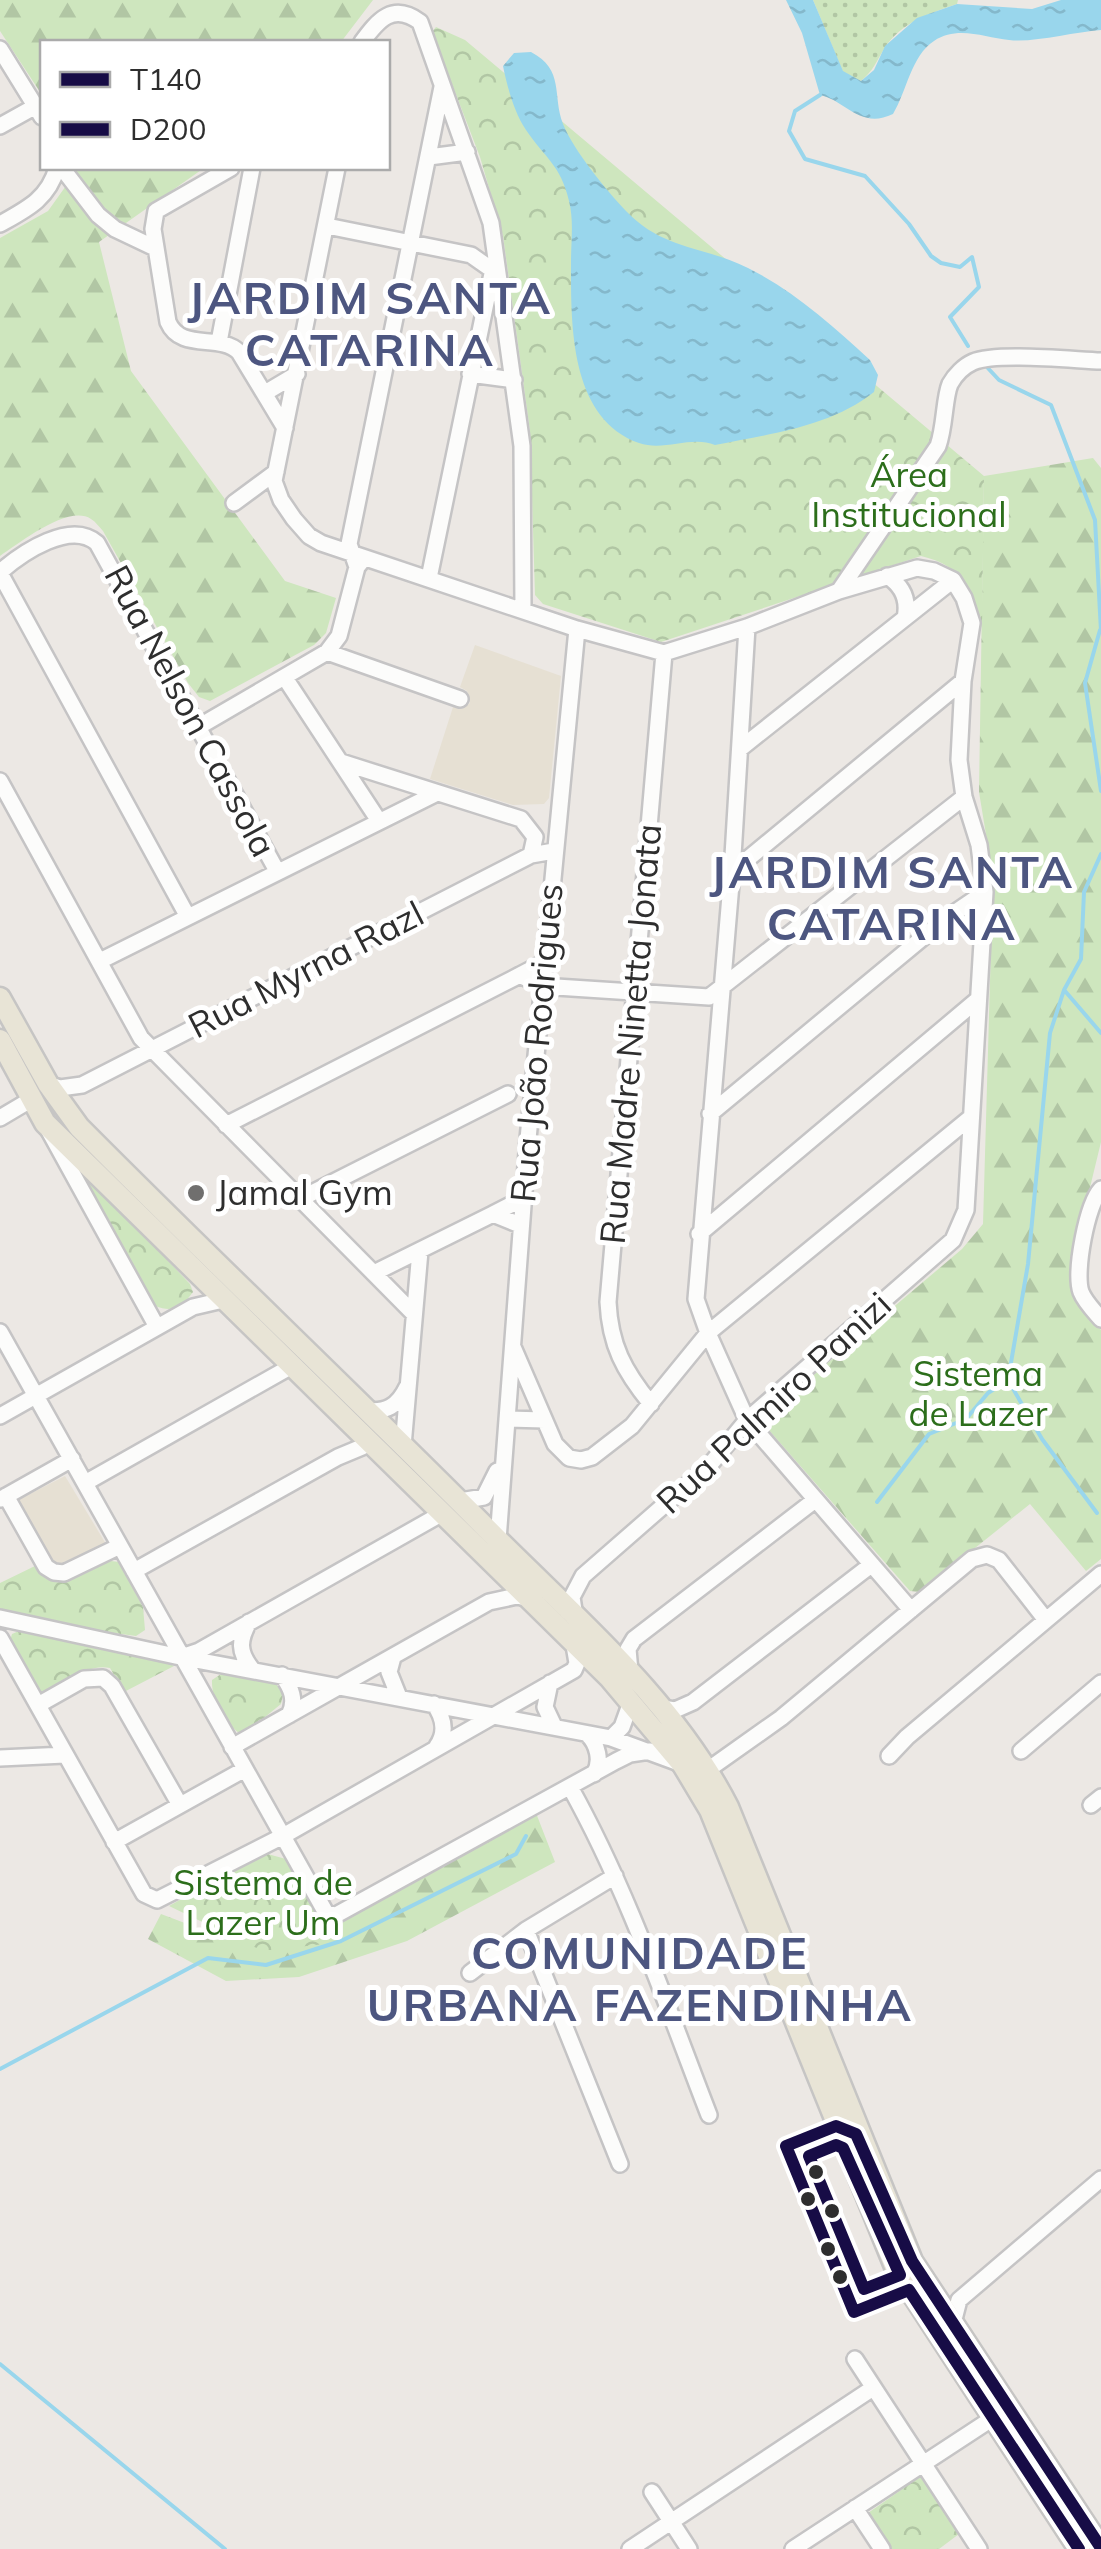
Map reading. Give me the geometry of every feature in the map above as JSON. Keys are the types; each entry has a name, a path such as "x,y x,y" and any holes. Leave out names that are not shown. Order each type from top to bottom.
{"main road":[{"path":"0,998 68,1114 362,1418 369,1428 358,1451 441,1514 631,1702 683,1765 710,1810 896,2269 1078,2549"},
{"path":"0,1040 45,1123 290,1367 402,1446 460,1500 632,1674 682,1733 708,1769 742,1839 912,2261 949,2301 952,2323 1101,2548"},
{"path":"203,1251 212,1273 206,1284"},
{"path":"441,1514 457,1512 518,1568 537,1578"},
{"path":"631,1702 632,1674"}],"street":[{"path":"363,40 386,15 409,14 420,22 491,223 514,380 524,494 523,609"},
{"path":"0,49 39,112 0,126"},
{"path":"200,726 327,652 338,636 357,560 349,544 442,82"},
{"path":"435,130 444,116 453,112"},
{"path":"429,157 467,152"},
{"path":"0,224 40,201 59,170"},
{"path":"62,170 98,215 116,229 156,248"},
{"path":"228,170 156,211 153,229 171,329 186,340 232,345 285,428"},
{"path":"219,342 252,170"},
{"path":"337,170 276,472 276,491 308,536 357,560 429,578 577,629 664,653 746,627 838,591 916,568 953,580 972,623 959,723 964,796 979,846 985,892 968,1149 940,1145"},
{"path":"327,226 494,258"},
{"path":"429,578 494,258"},
{"path":"483,313 502,298"},
{"path":"838,591 938,446 946,422 948,388 961,370 974,361 995,358 1101,361"},
{"path":"265,393 297,374"},
{"path":"470,374 514,380"},
{"path":"234,504 276,472"},
{"path":"252,490 276,491"},
{"name":"Rua Nelson Cassola","path":"0,573 62,535 72,532 93,538 277,871"},
{"path":"0,573 188,917"},
{"path":"887,576 904,594 908,606 904,618"},
{"path":"741,748 953,580"},
{"path":"746,627 732,872 696,1299 747,1420 911,1610"},
{"name":"Rua João Rodrigues","path":"498,1540 543,963 544,856 555,811 577,629"},
{"path":"327,652 460,699"},
{"name":"Rua Madre Ninetta Jonata","path":"651,1404 618,1357 608,1313 664,653"},
{"path":"285,678 341,762 360,776 437,793 520,820 555,811 544,856"},
{"path":"732,872 962,681"},
{"path":"742,711 774,722"},
{"path":"920,717 944,717 959,723"},
{"path":"360,776 379,821"},
{"path":"0,781 150,1050 414,1314"},
{"path":"100,962 437,793"},
{"path":"520,975 541,986 709,997 964,796"},
{"path":"520,820 544,856"},
{"path":"735,831 749,843 767,844"},
{"name":"Rua Myrna Razl","path":"82,1086 544,856"},
{"path":"710,1114 944,920 985,892"},
{"path":"944,920 981,922"},
{"path":"724,949 736,961 755,963"},
{"path":"226,1124 543,963"},
{"path":"700,1234 976,1001"},
{"path":"942,1031 974,1032"},
{"path":"714,1069 729,1082 752,1078"},
{"path":"302,1198 533,1082"},
{"path":"48,1084 60,1088 82,1086"},
{"path":"68,1114 82,1086"},
{"path":"508,1094 531,1102"},
{"path":"0,1118 32,1099"},
{"path":"512,1344 562,1453 581,1460 592,1457 651,1404 708,1333 970,1118"},
{"path":"45,1123 157,1327"},
{"name":"Rua Palmiro Panizi","path":"583,1576 709,1466 747,1420 952,1240 966,1210 968,1149"},
{"path":"703,1186 711,1195 727,1202 740,1200"},
{"path":"1101,1189 1089,1211 1079,1272 1081,1292 1101,1319"},
{"path":"374,1273 522,1199"},
{"path":"493,1214 520,1225"},
{"path":"402,1446 420,1251"},
{"path":"192,1307 206,1284"},
{"path":"0,1416 192,1307 222,1300"},
{"path":"0,1332 326,1913 332,1916 630,1754 650,1751"},
{"path":"85,1483 290,1367"},
{"path":"134,1571 358,1451 350,1444 362,1418 393,1407 408,1383"},
{"path":"507,1419 544,1420"},
{"name":"Rua João Rodrigues","path":"460,1500 484,1497 502,1458"},
{"path":"72,1460 3,1498 46,1567 54,1572 64,1573 120,1546"},
{"path":"632,1674 628,1649 634,1639 815,1500"},
{"path":"180,1657 199,1651 441,1514"},
{"path":"708,1769 780,1718 972,1559 987,1556 1000,1560 1046,1620"},
{"path":"662,1708 676,1710 693,1702 871,1564"},
{"path":"489,1602 497,1588 495,1567"},
{"path":"889,1756 1101,1574"},
{"path":"537,1578 561,1583 583,1576"},
{"path":"575,1617 572,1597 583,1576"},
{"path":"232,1747 489,1602 526,1598"},
{"path":"129,1644 148,1640 158,1615"},
{"path":"0,1618 180,1657 611,1738 683,1765"},
{"path":"250,1622 240,1646 252,1668"},
{"path":"0,1638 144,1894 156,1900 283,1836 550,1684 576,1666 574,1645"},
{"path":"394,1656 389,1672 399,1697"},
{"path":"207,1700 207,1675 224,1664"},
{"path":"282,1675 293,1696 294,1706 289,1715"},
{"path":"38,1705 84,1679 103,1678 112,1686 180,1805"},
{"path":"550,1684 545,1707 554,1726"},
{"path":"1020,1750 1101,1684"},
{"path":"611,1738 622,1727 631,1702"},
{"path":"682,1733 683,1720 693,1702"},
{"path":"434,1704 444,1734 436,1747"},
{"path":"588,1734 597,1750 599,1766 594,1774"},
{"path":"0,1758 65,1755"},
{"path":"114,1842 245,1769"},
{"path":"570,1787 616,1876 709,2115"},
{"path":"470,1973 526,1930 616,1876"},
{"path":"526,1930 620,2164"},
{"path":"949,2301 1101,2179"},
{"path":"855,2359 976,2544 956,2549"},
{"path":"630,2549 874,2388"},
{"path":"793,2549 992,2418 1000,2394"},
{"path":"652,2492 689,2549"},
{"path":"854,2508 882,2549"}],"shaded area":[{"path":"475,645 561,676 549,798 544,804 513,805 430,779 453,707 462,709 470,703 467,691 460,687"},
{"path":"65,1476 106,1544 55,1566 18,1500"}],"green space":[{"path":"0,0 373,0 343,40 40,40 40,92 0,31"},
{"path":"813,0 958,0 957,4 926,15 898,32 861,81 843,72"},
{"name":"Área Institucional","path":"436,27 465,40 984,476 982,628 963,581 947,566 921,556 661,642 543,604 535,595 530,431 503,236 480,157 432,32"},
{"path":"67,170 201,170 99,242 131,371 285,581 336,598 326,633 314,645 210,701 199,697 188,683 103,531 93,520 81,516 57,521 0,556 0,238 48,211 68,183"},
{"name":"Sistema de Lazer","path":"1093,458 1101,468 1101,1142 1071,1266 1070,1287 1101,1330 1101,1559 1086,1571 1030,1504 920,1592 910,1591 767,1428 765,1416 962,1249 983,1224 993,877 979,792 984,476"},
{"path":"70,1157 190,1284 193,1292 181,1305 172,1309 155,1306"},
{"path":"111,1561 119,1562 143,1607 145,1630 136,1636 68,1627 0,1611 0,1583 35,1566 44,1575 63,1580"},
{"path":"21,1630 174,1666 124,1692 110,1668 100,1667 40,1692 31,1684 9,1644 12,1634"},
{"path":"224,1672 275,1682 283,1695 281,1704 248,1731 239,1733 224,1716 214,1695 212,1680"},
{"path":"536,1813 555,1862 407,1941 299,1977 226,1981 148,1939 161,1914 198,1928 294,1943"},
{"name":"Sistema de Lazer Um","path":"264,1853 286,1859 333,1943 263,1951 169,1906"},
{"path":"921,2476 959,2534 939,2549 889,2549 868,2513"}],"water":[{"path":"786,0 813,0 843,71 861,81 874,70 885,46 917,18 957,4 1032,9 1061,0 1101,0 1101,30 1019,41 962,33 943,36 920,55 893,114 871,118 820,95 802,33"},
{"path":"531,52 542,59 553,75 563,124 575,146 626,211 654,233 748,268 797,298 870,360 878,375 874,392 819,421 715,445 648,445 616,431 599,413 579,366 572,312 571,216 566,189 557,170 522,123 503,66 514,53"}],"waterway":[{"path":"820,95 795,111 789,131 805,159 865,176 941,263 960,267 972,257 979,287 950,317 968,346"},
{"path":"985,365 999,380 1051,405 1095,520 1101,631"},
{"path":"1100,630 1085,683 1101,791"},
{"path":"1097,1513 1042,1439 1008,1380 1028,1264 1050,1033 1064,990 1081,959 1084,892 1101,854"},
{"path":"1065,991 1101,1033"},
{"path":"877,1502 929,1434 966,1419 988,1393 1008,1380"},
{"path":"0,2069 208,1958 266,1965 341,1941 516,1854 526,1836"},
{"path":"0,2364 225,2549"}],"transit line":[{"name":"T140","path":"1079,2549 909,2290 854,2312 786,2146 836,2126 856,2134 912,2261 1101,2548"},
{"name":"D200","path":"836,2145 843,2148 900,2275 864,2289 809,2156 836,2145"}],"place":[{"name":"Jamal Gym","path":"196,1193"}],"district":[{"name":"JARDIM SANTA CATARINA","path":"370,324"},
{"name":"JARDIM SANTA CATARINA","path":"892,898"},
{"name":"COMUNIDADE URBANA FAZENDINHA","path":"640,1979"}]}
